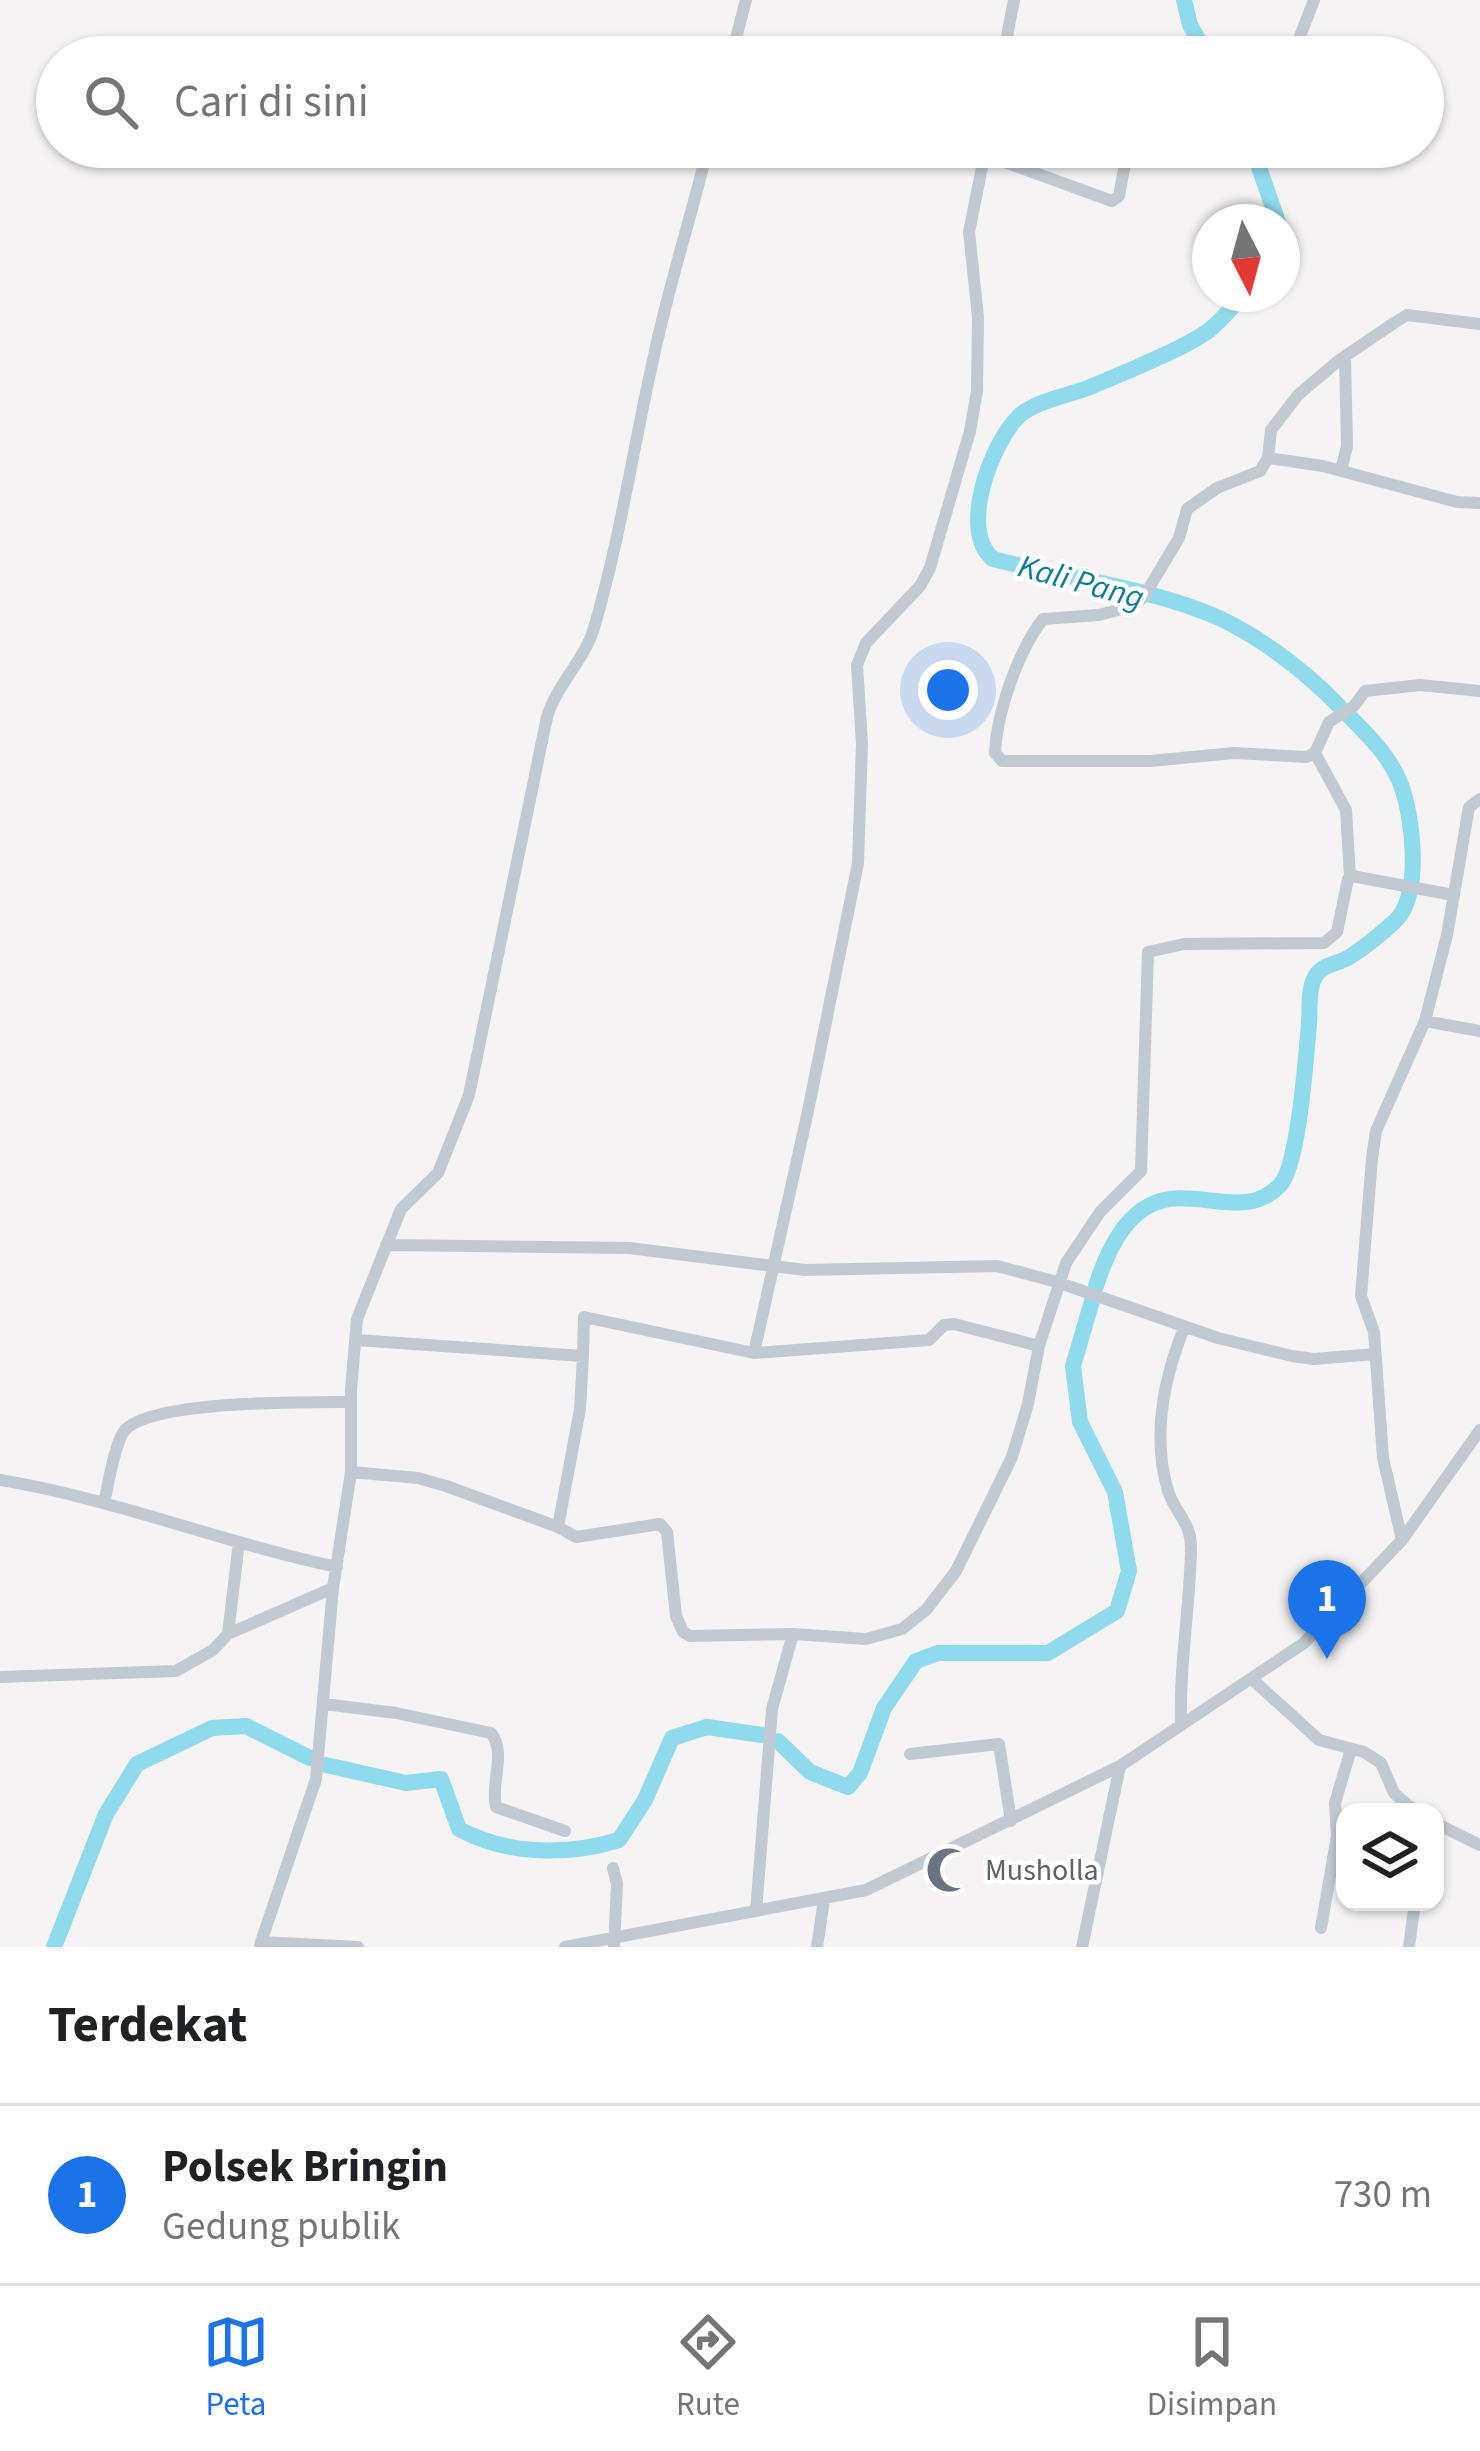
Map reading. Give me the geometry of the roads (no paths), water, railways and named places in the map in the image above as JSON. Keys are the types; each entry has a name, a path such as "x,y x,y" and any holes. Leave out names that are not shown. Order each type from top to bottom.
{"street":[{"path":"737,36 746,0"},
{"path":"1007,36 1014,0"},
{"path":"1300,36 1314,0"},
{"path":"358,1947 261,1945 311,1798 351,1472 357,1319 401,1209 448,1156 469,1095 551,703 586,651 595,626 629,486 654,351 702,168"},
{"path":"754,1353 858,863 862,744 857,665 866,643 920,586 930,568 970,431 979,366 969,232 982,168"},
{"path":"1029,168 1112,201 1120,196 1125,168"},
{"path":"1480,324 1407,315 1298,395 1271,430 1268,458 1260,471 1217,488 1187,509 1178,538 1143,598 1099,615 1042,619 1029,639 1002,708 995,752 1002,761 1089,763 1193,754 1306,757 1315,753 1329,722 1354,706 1365,691 1420,685 1480,691"},
{"path":"1341,472 1346,446 1345,358"},
{"path":"1268,458 1457,502 1480,503"},
{"path":"351,1472 418,1478 586,1538 601,1531 660,1523 667,1532 676,1616 690,1636 885,1636 926,1610 956,1571 1012,1456 1058,1282 1100,1212 1141,1172 1148,952 1184,944 1324,943 1337,932 1350,877 1346,810 1315,753"},
{"path":"1402,1540 1383,1458 1374,1332 1361,1296 1372,1158 1376,1131 1424,1021 1469,807 1480,800"},
{"path":"1350,877 1453,895"},
{"path":"1424,1021 1480,1031"},
{"path":"386,1245 629,1248 771,1268 997,1266 1058,1282 1184,1328 1292,1356 1375,1354"},
{"path":"558,1527 580,1409 584,1318 754,1353 929,1340 944,1325 954,1324 1039,1346"},
{"path":"1181,1724 1179,1683 1186,1646 1191,1547 1189,1526 1169,1496 1161,1433 1166,1383 1184,1328"},
{"path":"356,1340 583,1356"},
{"path":"104,1503 121,1438 135,1424 223,1406 351,1402"},
{"path":"566,1947 615,1942 866,1890 1120,1766 1304,1642 1402,1540 1480,1430"},
{"path":"0,1480 104,1503 337,1567"},
{"path":"228,1634 238,1542"},
{"path":"0,1677 176,1671 202,1658 228,1634 334,1588"},
{"path":"756,1910 772,1709 793,1634"},
{"path":"1253,1680 1319,1740 1381,1763 1394,1793 1406,1803"},
{"path":"324,1704 491,1733 498,1745 496,1808 565,1831"},
{"path":"910,1754 999,1744 1011,1821"},
{"path":"1321,1928 1337,1836 1335,1803 1351,1749"},
{"path":"1082,1947 1120,1766"},
{"path":"1444,1827 1480,1845"},
{"path":"613,1868 615,1942"},
{"path":"818,1947 824,1900"},
{"path":"1408,1947 1414,1911"}],"waterway":[{"name":"Kali Pang","path":"1184,0 1196,36"},
{"name":"Kali Pang","path":"1259,168 1272,204"},
{"name":"Kali Pang","path":"1228,312 1189,343 1019,416 999,445 983,486 978,528 983,546 993,559 1137,591 1219,618 1283,657 1339,706"},
{"name":"Kali Pang","path":"1096,1286 1116,1239 1138,1213 1162,1201 1187,1198 1236,1203 1259,1199 1287,1174 1301,1109 1314,979 1394,922 1403,910 1412,875 1409,814 1400,782 1384,755 1350,717"},
{"name":"Kali Pang","path":"778,1741 810,1772 848,1787 860,1773 884,1708 916,1661 938,1653 1048,1653 1117,1611 1129,1571 1115,1492 1080,1422 1073,1366 1092,1301"},
{"name":"Kali Pang","path":"54,1947 106,1814 137,1764 212,1728 246,1726 310,1758"},
{"name":"Kali Pang","path":"326,1765 406,1783 441,1779 459,1829 517,1848 579,1849 619,1840 645,1800 672,1738 707,1727 762,1735"}],"place":[{"name":"Polsek Bringin","path":"1327,1659"},
{"name":"Musholla","path":"949,1870"}]}
